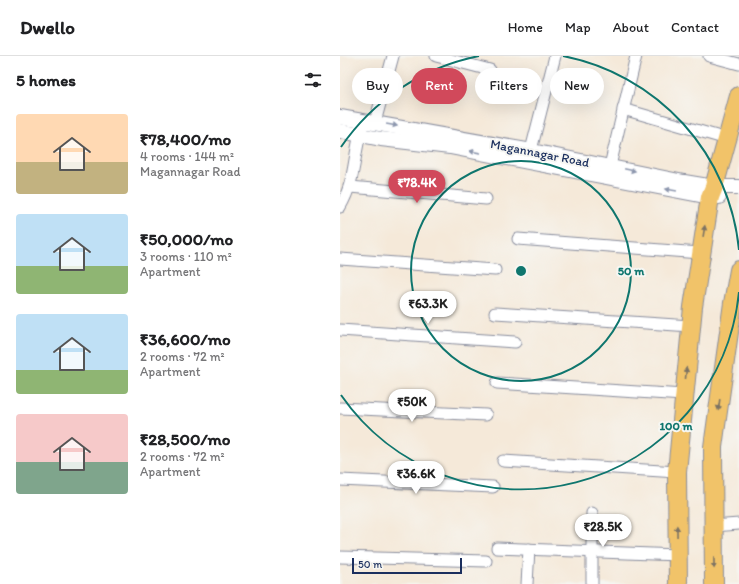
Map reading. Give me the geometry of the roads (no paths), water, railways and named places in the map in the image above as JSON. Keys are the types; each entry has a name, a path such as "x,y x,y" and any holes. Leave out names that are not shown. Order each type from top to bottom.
{"main road":[{"path":"678,584 677,472 691,326 700,253 712,192 739,96"},
{"path":"714,584 713,447 739,270"}],"street":[{"path":"340,207 350,187 359,136 369,121 393,56"},
{"path":"436,56 482,68"},
{"path":"530,157 555,56"},
{"path":"610,166 636,56"},
{"path":"709,56 739,64"},
{"path":"623,109 727,139"},
{"name":"Magannagar Road","path":"340,117 369,121 530,157 712,192 739,187"},
{"name":"Magannagar Road","path":"340,131 359,136 381,139 610,166 684,182 712,192"},
{"path":"350,187 486,199"},
{"path":"712,192 739,196"},
{"path":"518,239 700,253"},
{"path":"340,259 495,270"},
{"path":"495,313 691,326"},
{"path":"340,330 515,342"},
{"path":"497,383 684,395"},
{"path":"340,408 486,415"},
{"path":"503,461 677,472"},
{"path":"340,480 493,487"},
{"path":"592,513 592,584"},
{"path":"713,526 739,524"},
{"path":"497,548 678,554"},
{"path":"527,584 529,549"},
{"path":"340,557 486,561"}]}
